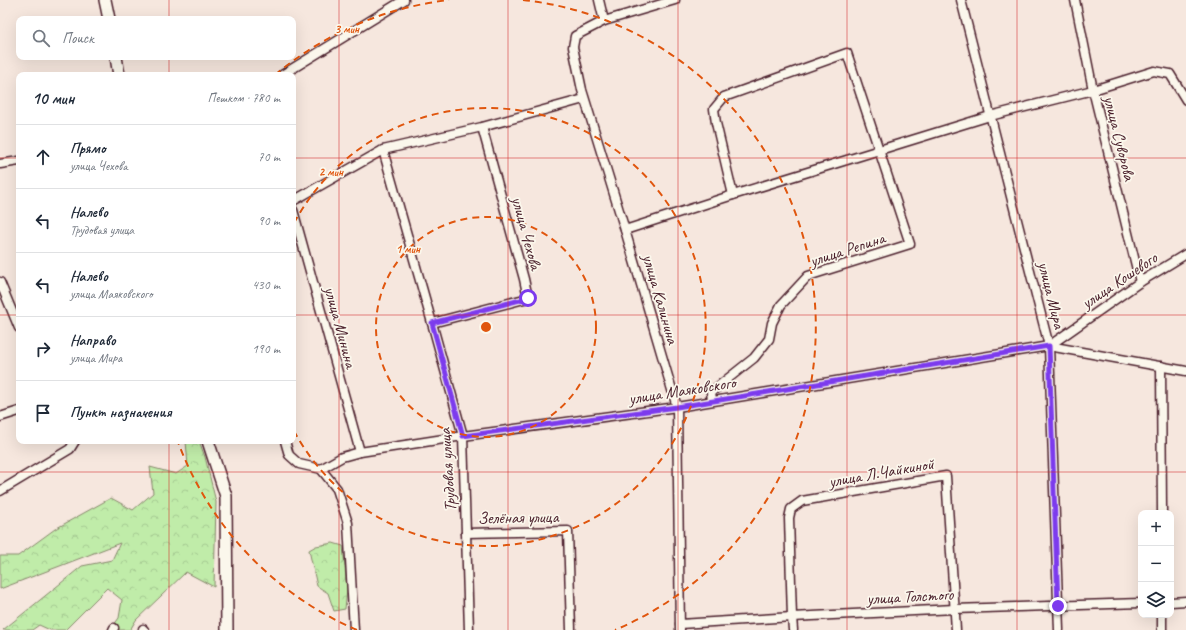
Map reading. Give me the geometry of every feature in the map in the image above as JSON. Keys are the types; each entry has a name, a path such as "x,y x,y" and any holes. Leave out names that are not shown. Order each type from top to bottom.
{"street":[{"path":"105,0 108,16"},
{"path":"287,72 404,0"},
{"path":"599,0 604,21 675,0"},
{"name":"улица Мира","path":"961,0 1049,346 1059,630"},
{"name":"улица Суворова","path":"1075,0 1093,90 1140,282"},
{"name":"улица Калинина","path":"604,21 575,36 573,47 584,99 625,230 677,407 680,627"},
{"name":"улица Репина","path":"712,400 711,392 754,358 769,339 772,323 781,305 808,276 910,244 880,150 846,53 724,97 714,109 733,195"},
{"path":"116,60 118,72"},
{"path":"625,230 733,195 990,116 1093,90 1154,71 1170,74 1186,100"},
{"path":"296,199 383,150 482,127 584,99"},
{"name":"улица Чехова","path":"432,323 528,298 482,127"},
{"name":"Трудовая улица","path":"383,150 463,436 469,630"},
{"path":"0,164 16,161"},
{"name":"улица Минина","path":"296,221 360,452"},
{"name":"улица Кошевого","path":"1049,346 1140,282 1186,254"},
{"path":"0,282 16,321"},
{"path":"1049,346 1186,371"},
{"name":"улица Маяковского","path":"321,469 342,457 360,452 463,436 677,407 712,400 1049,346"},
{"path":"1161,366 1162,510"},
{"path":"0,417 16,412"},
{"path":"0,491 70,449 73,444"},
{"path":"209,444 226,496 227,630"},
{"path":"286,444 289,455 299,464 321,469 337,489 348,523 354,630"},
{"name":"улица Л.Чайкиной","path":"794,630 792,617 789,518 791,509 802,501 946,476 956,630"},
{"name":"Зелёная улица","path":"466,533 568,531 571,630"},
{"path":"1174,602 1186,601"},
{"name":"улица Толстого","path":"680,627 792,617 955,609 1138,603"},
{"path":"1162,618 1162,630"}],"green space":[{"path":"186,444 200,444 205,457 216,502 214,587 186,572 136,620 130,630 110,630 119,618 122,600 107,588 65,630 50,630 39,625 32,630 3,630 82,566 112,560 120,543 0,589 0,556 18,556 55,529 111,498 133,510 153,493 150,467 176,474 188,466"},
{"path":"333,543 343,546 347,589 345,609 334,611 328,593 317,586 309,550 316,546"}],"route":[{"path":"528,298 432,323 463,436 677,407 712,400 1049,346 1058,606"}]}
